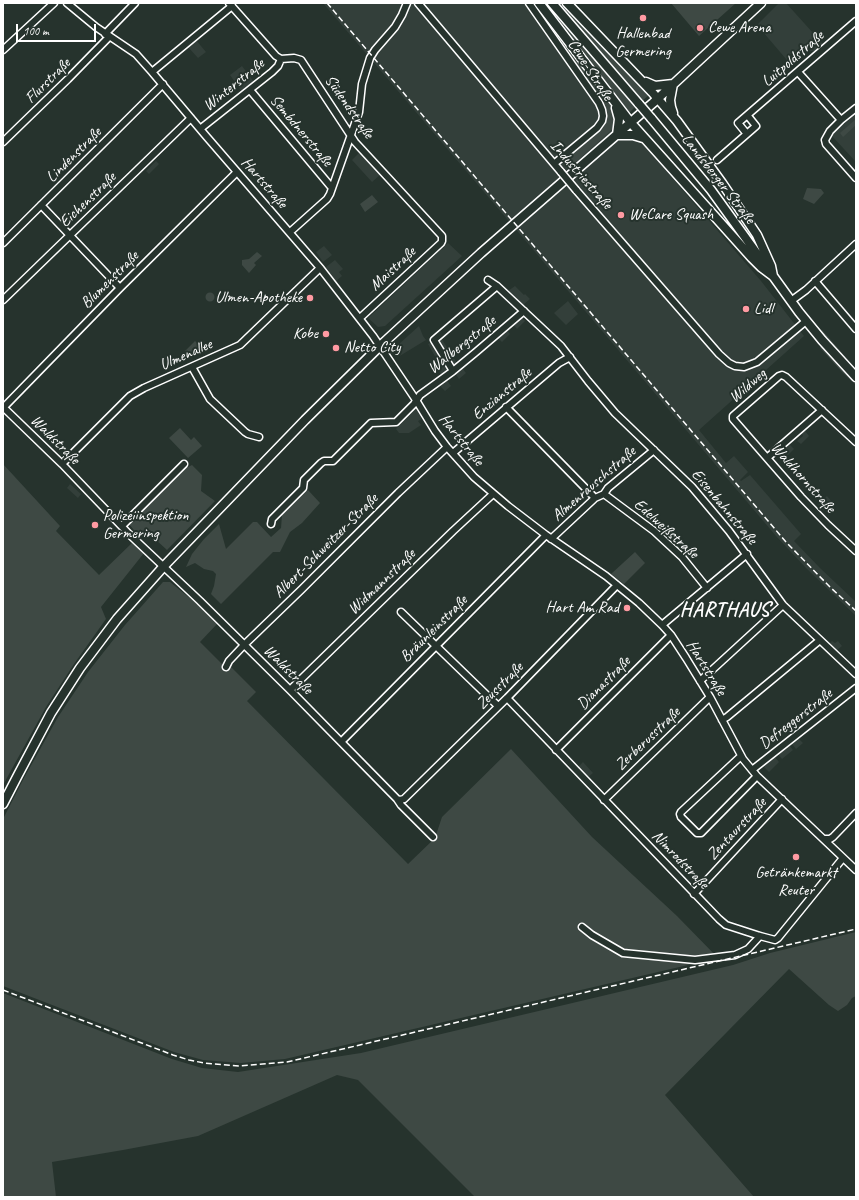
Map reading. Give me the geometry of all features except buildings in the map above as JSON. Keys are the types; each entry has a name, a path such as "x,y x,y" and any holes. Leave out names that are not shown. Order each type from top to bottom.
{"main road":[{"path":"539,3 630,123 648,141 761,267 773,276"},
{"name":"Landsberger Straße","path":"552,3 711,190 806,321 856,377"},
{"path":"567,3 658,98 677,121 722,183 756,235 771,266 773,276"},
{"path":"3,804 51,713 80,668 117,619 164,566 305,420 380,346 486,249 617,135 761,3"},
{"path":"641,80 655,86 673,84"},
{"path":"673,84 670,104 677,121"},
{"path":"614,102 620,119 617,135"},
{"path":"617,135 640,136 648,141"}],"street":[{"path":"3,49 54,3"},
{"name":"Hartstraße","path":"67,3 83,18 137,55 163,84 200,129 290,232 360,318 436,432 447,447 474,477 492,494 548,537 606,576 639,603 662,625 671,635 710,697 741,756 752,770 856,870"},
{"name":"Flurstraße","path":"3,142 67,80 135,3"},
{"path":"290,232 327,199 359,112 362,84 370,58 395,27 407,3"},
{"name":"Industriestraße","path":"418,3 576,190 719,354 729,363 744,367 757,362 806,321"},
{"name":"Cewe-Straße","path":"529,3 599,104 603,116 602,121 597,128 554,163"},
{"path":"152,72 231,4 276,56 281,59"},
{"name":"Luitpoldstraße","path":"747,134 738,123 748,116 856,21"},
{"name":"Südendstraße","path":"281,59 294,58 301,60 355,142 441,235 442,238"},
{"name":"Winterstraße","path":"200,129 272,72 278,66 281,59"},
{"path":"798,72 841,120"},
{"name":"Lindenstraße","path":"3,243 163,84"},
{"name":"Sembdnerstraße","path":"250,90 332,188"},
{"path":"856,108 830,131 825,140 826,144 856,178"},
{"path":"717,160 756,126 748,116"},
{"name":"Eichenstraße","path":"3,300 191,118"},
{"name":"Blumenstraße","path":"3,408 120,288 238,172"},
{"path":"41,205 120,288"},
{"name":"Maistraße","path":"360,318 441,243 442,238"},
{"path":"791,301 856,244"},
{"name":"Ulmenallee","path":"62,464 130,396 144,388 240,345 320,268"},
{"path":"488,280 498,286 561,346 570,357"},
{"path":"815,281 856,329"},
{"path":"453,371 434,340 498,286"},
{"name":"Wallbergstraße","path":"271,524 272,519 303,488 304,480 320,463 324,461 334,461 370,424 396,422 414,404 420,395 453,371 524,311"},
{"name":"Enzianstraße","path":"453,453 559,363 570,357"},
{"name":"Eisenbahnstraße","path":"570,357 588,381 630,429 688,482 746,554 783,605 856,674"},
{"path":"192,367 210,399 245,432 258,437"},
{"name":"Wildweg","path":"733,419 733,416 782,375 822,410"},
{"name":"Waldstraße","path":"3,408 62,464 122,526 200,600 433,837"},
{"path":"506,408 595,498"},
{"path":"767,458 822,410 856,442"},
{"name":"Waldhornstraße","path":"733,419 812,508 856,551"},
{"name":"Albert-Schweitzer-Straße","path":"226,667 229,661 244,645 301,591 394,496 447,447"},
{"name":"Almenrauschstraße","path":"548,537 595,498 604,494 608,488 654,450"},
{"path":"122,526 184,464"},
{"name":"Widmannstraße","path":"290,690 492,494"},
{"name":"Edelweißstraße","path":"604,494 654,531 682,557 707,588"},
{"name":"Bräunleinstraße","path":"341,742 435,646 548,537"},
{"path":"662,625 746,554"},
{"name":"Zeusstraße","path":"397,799 404,799 507,698 617,585"},
{"path":"700,681 783,605"},
{"path":"401,612 498,706"},
{"name":"Dianastraße","path":"556,750 671,635"},
{"path":"722,720 820,640"},
{"name":"Defreggerstraße","path":"752,770 856,688"},
{"name":"Zerberusstraße","path":"604,800 710,697"},
{"name":"Nimrodstraße","path":"507,698 694,894 722,922 730,926 775,940 843,858"},
{"name":"Defreggerstraße","path":"741,756 681,812 681,817 697,833 701,833 757,776"},
{"name":"Zentaurstraße","path":"694,894 782,799"},
{"path":"824,839 834,837 856,813"},
{"path":"582,927 592,935 623,953 695,960 735,955 748,949 760,936"}],"shaded area":[{"path":"323,3 530,3 613,109 761,281 804,336 699,430 726,463 734,456 748,472 740,480 741,481 750,475 801,534 794,541 856,602 856,616 806,568 776,536"},
{"path":"533,3 536,3 616,111 616,126 568,169 564,165 563,161 565,158 599,130 604,124 606,112 602,103"},
{"path":"543,3 548,3 636,106 630,112 628,113"},
{"path":"557,3 563,3 619,61 649,95 642,101"},
{"name":"Cewe Arena","path":"671,3 736,3 699,36"},
{"path":"779,3 786,3 823,44 815,51 810,51 792,66 757,25"},
{"path":"196,40 206,52 198,58 188,47"},
{"path":"242,66 254,82 242,92 230,75"},
{"path":"856,114 856,162 831,135"},
{"path":"856,119 856,125 843,137 840,133"},
{"path":"360,152 380,175 372,182 352,160"},
{"path":"156,161 159,164 149,174 146,171"},
{"path":"807,188 821,189 824,193 814,204 803,199"},
{"path":"372,195 378,202 365,212 360,204"},
{"path":"448,243 462,256 385,326 378,327 368,318"},
{"path":"324,246 332,255 323,262 316,252"},
{"path":"257,252 262,256 254,263 256,265 249,273 242,265 242,260 249,259"},
{"path":"335,260 343,269 339,272 342,276 336,281 326,267"},
{"path":"515,286 530,299 523,305 508,291"},
{"path":"208,293 212,293 214,297 212,301 208,301 206,299 206,295"},
{"path":"568,301 578,314 566,325 554,313"},
{"path":"522,317 525,321 517,329 513,324"},
{"path":"419,326 426,340 398,357 399,344"},
{"path":"506,329 510,334 502,342 497,337"},
{"path":"822,330 856,369 856,371 821,331"},
{"path":"441,338 457,363 442,376 437,368 440,365 428,344"},
{"path":"195,341 198,344 196,353 192,358 185,351"},
{"path":"820,347 822,347 843,371 856,383 856,385 821,349"},
{"path":"462,368 466,373 459,379 455,373"},
{"path":"446,379 451,386 445,391 439,385"},
{"path":"416,409 422,419 418,421 421,425 409,433 399,433 396,429"},
{"path":"180,428 191,440 194,437 202,446 188,458 169,438"},
{"path":"805,431 809,436 801,444 797,441 803,436 802,433"},
{"path":"790,445 794,449 787,456 783,451"},
{"path":"3,464 60,526 56,531 99,575 133,542 144,553 101,607 106,619 46,707 3,785"},
{"path":"192,465 202,475 201,491 215,501 167,550 150,536 139,536 128,523 186,466 188,467"},
{"path":"70,484 81,494 78,498 67,488"},
{"path":"308,490 320,503 302,523 290,532 280,552 273,552 221,604 211,594 216,574 213,571 204,569 195,563 186,567 192,554 219,524 226,549 253,522 257,522 271,537 281,528 282,515"},
{"path":"827,496 833,503 824,511 818,505"},
{"path":"635,552 645,563 624,584 611,574"},
{"path":"163,582 170,582 196,603 217,624 200,642 222,664 230,666 256,692 247,701 408,864 435,838 442,817 511,749 592,837 677,916 718,958 285,1059 241,1063 203,1060 174,1052 3,986 3,819 58,717 88,672 125,625"},
{"path":"605,602 611,608 603,615 597,609"},
{"path":"832,641 835,643 838,641 842,646 836,651 829,644"},
{"path":"798,738 803,743 796,749 791,743"},
{"path":"789,745 793,750 782,759 778,754"},
{"path":"774,756 779,762 769,772 763,766"},
{"path":"583,762 593,773 587,778 577,768"},
{"path":"856,932 856,996 852,998 847,1005 838,1011 829,1005 789,969 665,1095 754,1197 475,1197 358,1080 337,1075 198,1136 52,1162 56,1197 3,1197 3,993 172,1059 202,1068 238,1072 361,1053 733,965 770,953"}],"railway":[{"path":"327,3 786,542 856,611"},
{"path":"3,990 173,1055 204,1063 240,1066 287,1062 856,929"}],"place":[{"name":"Hallenbad Germering","path":"643,18"},
{"name":"Cewe Arena","path":"700,28"},
{"name":"WeCare Squash","path":"621,215"},
{"name":"Ulmen-Apotheke","path":"310,298"},
{"name":"Lidl","path":"746,309"},
{"name":"Kobe","path":"326,334"},
{"name":"Netto City","path":"336,348"},
{"name":"Polizeiinspektion Germering","path":"95,525"},
{"name":"Hart Am Rad","path":"627,608"},
{"name":"Getränkemarkt Reuter","path":"796,857"}],"district":[{"name":"HARTHAUS","path":"725,611"}]}
